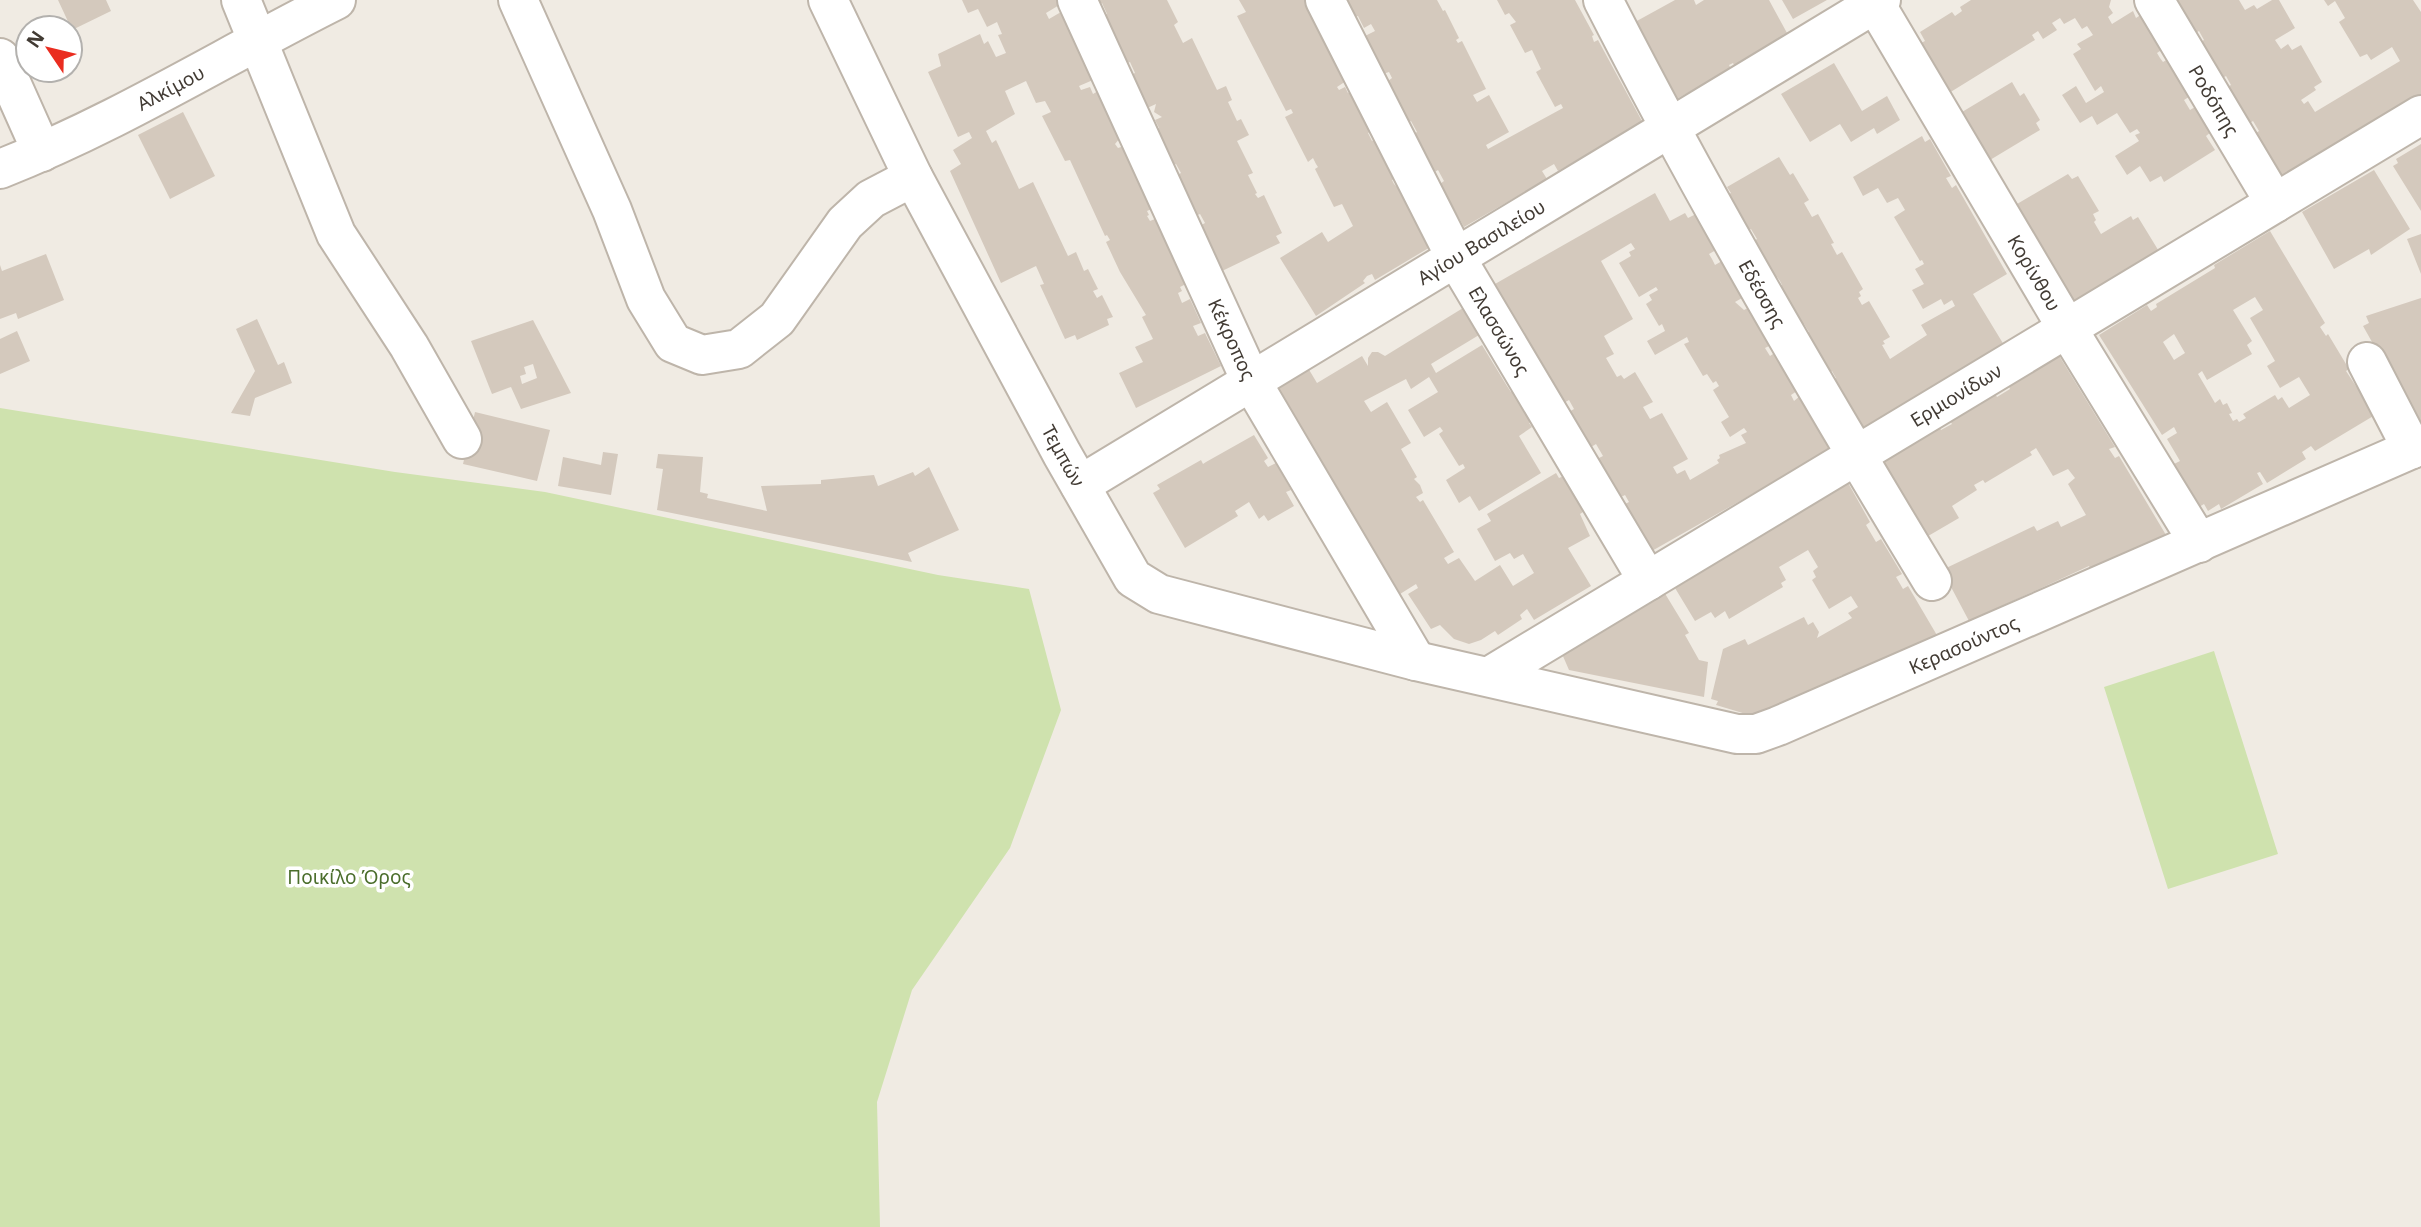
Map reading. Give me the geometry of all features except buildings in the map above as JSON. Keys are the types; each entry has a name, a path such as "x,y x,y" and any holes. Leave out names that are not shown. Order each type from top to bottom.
{"street":[{"path":"241,0 336,234 409,346 462,439"},
{"name":"Αλκίμου","path":"0,169 153,99 258,39 336,0"},
{"path":"518,0 612,210 646,299 673,343 702,355 739,349 776,319 845,223 871,199 913,177"},
{"name":"Τεμπών","path":"828,0 913,177 1133,578 1159,594 1416,661 1490,676"},
{"name":"Κέκροπος","path":"1077,0 1251,381 1416,661"},
{"name":"Ελασσώνος","path":"1325,0 1456,258 1648,581"},
{"name":"Εδέσσης","path":"1603,0 1669,128 1856,456 1932,581"},
{"name":"Ροδόπης","path":"2154,0 2275,203"},
{"name":"Αγίου Βασιλείου","path":"1080,485 1876,1"},
{"name":"Κορίνθου","path":"1876,1 2067,328 2199,543"},
{"path":"0,58 42,152"},
{"name":"Ερμιονίδων","path":"1490,676 2421,115"},
{"path":"2367,362 2417,447"},
{"name":"Κερασούντος","path":"1490,676 1737,734 1756,734 2417,447"}],"green space":[{"name":"Ποικίλο Όρος","path":"0,408 395,472 545,492 938,575 1029,589 1061,710 1010,848 912,990 877,1102 880,1227 0,1227"},
{"path":"2214,651 2278,854 2168,889 2104,687"}]}
